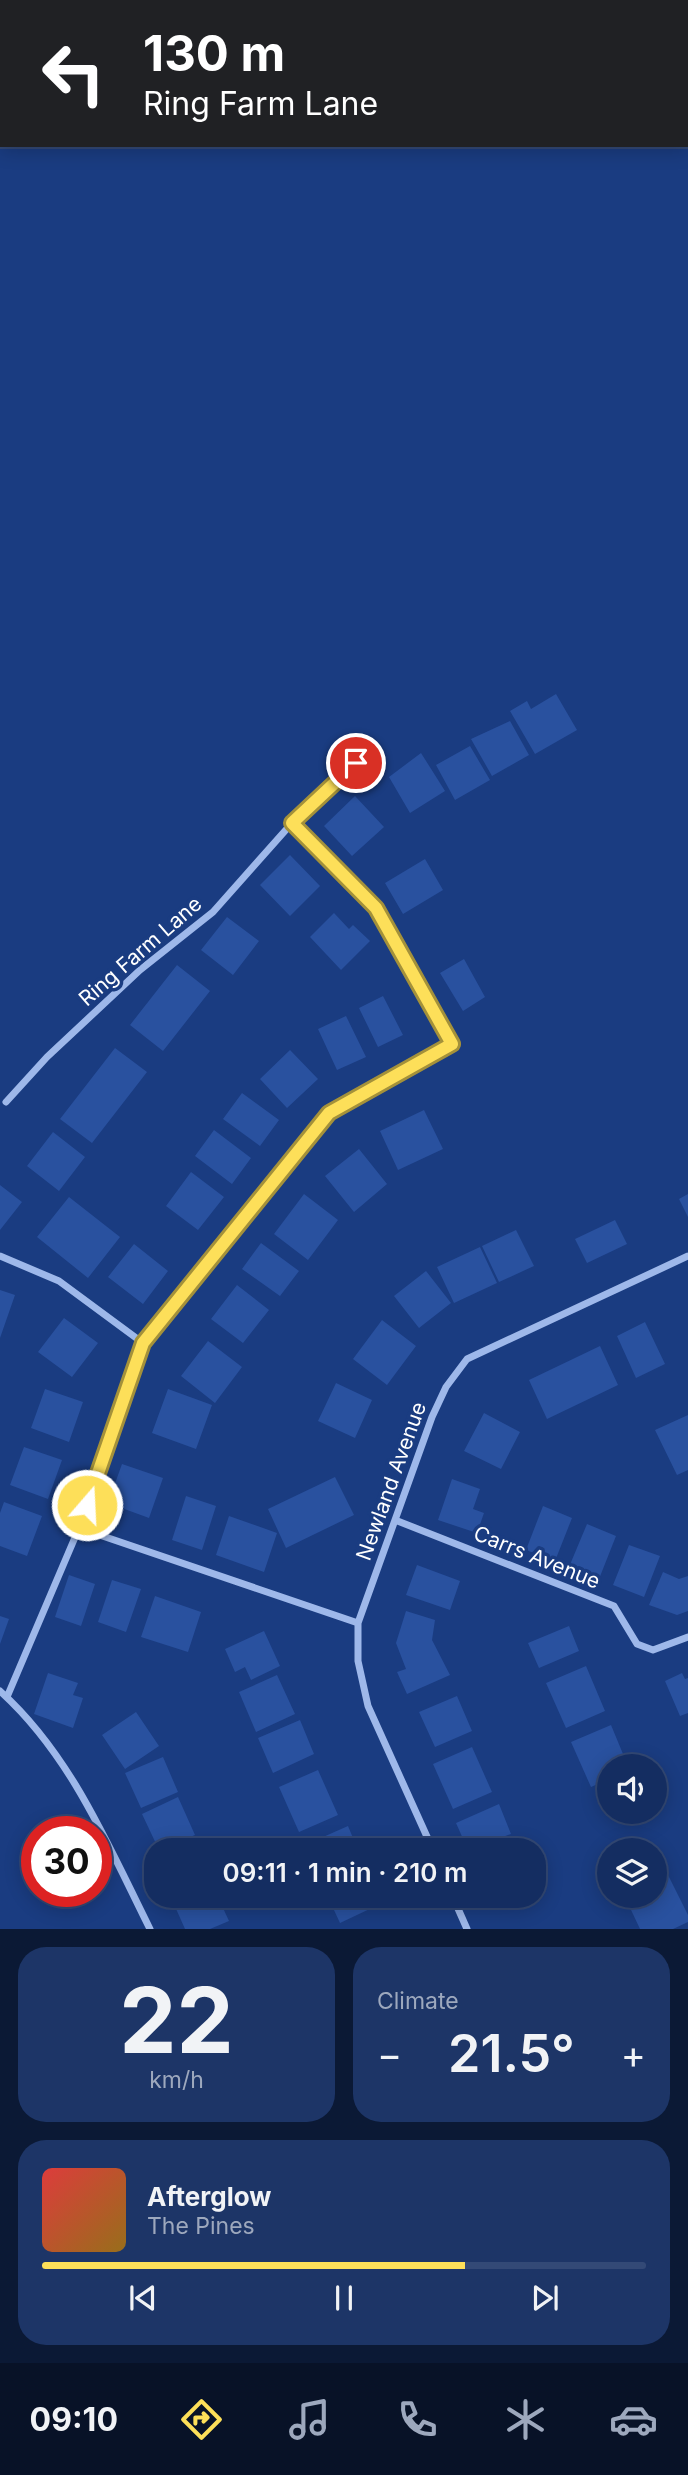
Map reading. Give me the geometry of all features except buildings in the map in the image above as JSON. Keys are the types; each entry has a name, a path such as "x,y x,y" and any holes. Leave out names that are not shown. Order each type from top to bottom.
{"street":[{"name":"Ring Farm Lane","path":"6,1102 47,1057 140,970 213,912 292,823 356,763"},
{"path":"7,1697 79,1528 143,1343 329,1113 452,1044 376,908 292,823"},
{"path":"0,1256 59,1281 143,1343"},
{"name":"Newland Avenue","path":"428,1838 368,1706 358,1661 358,1623 432,1417 446,1387 467,1359 688,1256"},
{"name":"Carrs Avenue","path":"395,1520 614,1606 638,1644 653,1650 688,1637"},
{"path":"79,1528 358,1623"},
{"path":"0,1691 42,1735 94,1814 150,1929"},
{"path":"458,1908 467,1929"}],"route":[{"path":"87,1505 143,1343 329,1113 452,1044 376,908 292,823 356,763"}]}
